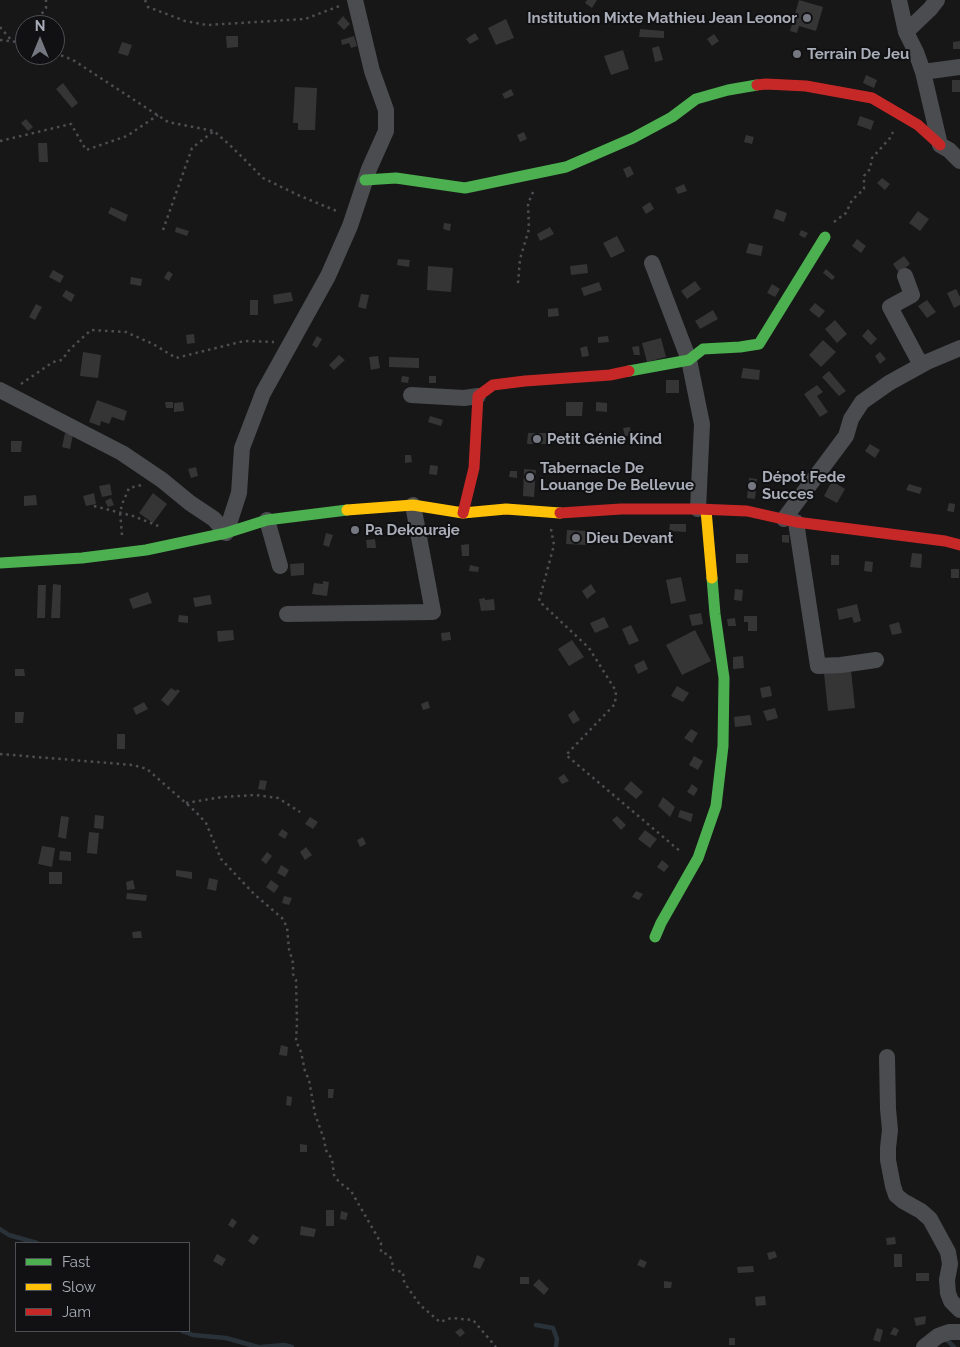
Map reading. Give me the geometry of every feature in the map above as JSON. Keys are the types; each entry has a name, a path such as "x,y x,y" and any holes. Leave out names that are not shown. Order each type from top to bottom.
{"street":[{"path":"226,533 239,492 242,448 263,393 328,276 350,226 365,180 386,131 386,110 372,71 355,0"},
{"path":"899,0 906,32 923,72 940,145"},
{"path":"906,32 937,0"},
{"path":"923,72 960,66"},
{"path":"365,180 396,178 465,188 566,167 633,138 672,117 696,99 728,90 766,84 806,86 872,98 918,125 960,161"},
{"path":"411,395 464,398 478,396 493,385 610,375 688,360 703,349 759,344 825,237"},
{"path":"652,263 688,360 702,424 702,509 724,678 723,736 716,806 698,858 654,937"},
{"path":"905,276 912,294 890,307 921,365"},
{"path":"876,660 818,666 790,521 846,436 851,419 862,402 889,383 921,365 960,348"},
{"path":"3,391 122,453 162,480 190,503 214,518 226,533"},
{"path":"463,513 474,468 478,396"},
{"path":"0,562 120,554 226,533 267,520 344,510 413,505 463,513 506,509 563,513 620,509 747,511 790,521 936,539 960,545"},
{"path":"287,614 433,612 413,505"},
{"path":"267,520 280,566"},
{"path":"887,1057 890,1130 888,1160 893,1186 896,1194 903,1201 921,1211 930,1219 948,1252 950,1264 947,1280 948,1293 951,1301 960,1310"},
{"path":"924,1347 938,1336 949,1332 960,1332"}],"path":[{"path":"41,15 46,8 46,0"},
{"path":"144,0 148,7 184,21 207,25 305,19 355,0"},
{"path":"0,27 12,42"},
{"path":"0,40 15,42"},
{"path":"65,57 73,60 168,122 214,130 263,178 339,212 350,226"},
{"path":"0,141 71,124 86,150 127,136 158,115"},
{"path":"825,237 835,221 846,213 852,200 864,189 864,176 870,169 872,158 890,138 902,115"},
{"path":"163,230 192,148 214,130"},
{"path":"518,283 520,259 529,229 528,204 534,190"},
{"path":"3,391 53,362 62,360 70,349 91,330 126,332 153,344 176,358 244,341 291,343"},
{"path":"120,554 122,532 120,512 129,488 162,480"},
{"path":"94,506 120,512 164,529"},
{"path":"547,512 554,546 539,602 588,648 616,690 615,704 566,755 684,855 698,858"},
{"path":"0,754 133,765 147,769 206,823 222,860 254,894 282,918 286,927 293,963 293,974 296,980 296,1041 309,1080 315,1114 325,1142 325,1149 332,1159 334,1175 339,1182 351,1191 381,1243 381,1252 389,1254 393,1270 403,1272 404,1281 420,1305 440,1322 451,1318 473,1320 496,1347"},
{"path":"186,803 222,797 255,795 278,798 300,812"}],"building":[{"path":"587,0 597,0 592,8 585,3"},
{"path":"799,0 823,7 816,31 799,26 797,33 790,31"},
{"path":"343,16 350,24 344,30 337,23"},
{"path":"506,19 514,38 496,45 488,28"},
{"path":"640,29 664,31 664,38 639,37"},
{"path":"475,33 479,39 470,44 466,39"},
{"path":"714,34 719,41 712,46 707,39"},
{"path":"226,36 238,36 238,47 227,48"},
{"path":"354,36 357,46 351,48 349,43 342,45 341,40"},
{"path":"960,41 960,49 953,49 953,42"},
{"path":"122,42 132,45 128,56 118,53"},
{"path":"659,46 663,60 655,62 652,48"},
{"path":"623,50 629,69 611,75 604,56"},
{"path":"866,75 877,80 874,88 863,83"},
{"path":"952,80 960,80 960,92 952,92"},
{"path":"63,83 78,103 72,108 56,89"},
{"path":"295,87 317,88 315,130 298,130 298,123 293,123"},
{"path":"511,89 514,95 505,99 502,94"},
{"path":"860,116 874,121 871,130 857,125"},
{"path":"26,119 33,127 28,131 21,123"},
{"path":"524,132 527,139 520,142 517,135"},
{"path":"746,135 754,137 752,144 744,142"},
{"path":"38,143 47,143 48,162 39,162"},
{"path":"630,166 634,174 627,178 623,169"},
{"path":"882,178 890,184 885,190 877,183"},
{"path":"684,184 687,191 678,194 675,188"},
{"path":"650,202 654,209 646,214 642,207"},
{"path":"111,207 128,215 125,222 108,213"},
{"path":"776,209 787,213 784,222 773,218"},
{"path":"918,211 929,219 920,231 909,223"},
{"path":"444,223 451,224 450,231 443,229"},
{"path":"176,227 189,231 187,236 175,232"},
{"path":"550,227 554,234 540,241 537,234"},
{"path":"801,230 808,233 805,238 799,235"},
{"path":"617,236 625,251 611,258 603,243"},
{"path":"857,239 866,246 861,253 852,246"},
{"path":"749,243 763,246 761,256 746,253"},
{"path":"904,256 910,264 899,273 893,264"},
{"path":"398,259 410,260 409,267 397,265"},
{"path":"587,264 588,273 571,275 570,266"},
{"path":"428,266 453,268 451,292 427,290"},
{"path":"826,269 835,277 832,280 823,273"},
{"path":"53,270 64,276 60,283 49,277"},
{"path":"168,271 173,274 169,281 164,278"},
{"path":"131,277 142,279 141,286 130,284"},
{"path":"695,281 701,289 687,299 681,291"},
{"path":"599,282 602,290 584,296 581,288"},
{"path":"772,284 780,289 775,297 767,293"},
{"path":"956,289 960,297 960,305 954,308 947,293"},
{"path":"66,290 75,295 71,302 62,296"},
{"path":"291,292 293,301 274,304 273,295"},
{"path":"361,294 369,295 366,309 358,307"},
{"path":"250,300 258,300 258,315 250,315"},
{"path":"927,300 936,312 927,318 918,306"},
{"path":"815,303 825,311 819,318 809,310"},
{"path":"36,304 42,307 35,320 29,317"},
{"path":"558,308 559,316 548,317 548,309"},
{"path":"713,310 718,319 700,329 695,321"},
{"path":"835,320 847,334 837,343 825,329"},
{"path":"868,329 877,339 871,345 862,336"},
{"path":"194,334 195,343 187,344 186,335"},
{"path":"317,336 322,339 317,348 312,345"},
{"path":"608,336 609,342 598,343 598,337"},
{"path":"661,338 666,357 647,362 642,343"},
{"path":"823,340 836,352 821,367 809,355"},
{"path":"587,346 589,356 582,357 580,348"},
{"path":"639,346 640,355 634,355 632,347"},
{"path":"83,352 101,355 98,378 80,376"},
{"path":"880,352 886,359 880,364 875,356"},
{"path":"339,355 345,360 334,370 329,365"},
{"path":"378,356 380,368 371,370 369,357"},
{"path":"389,357 419,358 419,368 389,367"},
{"path":"743,368 760,370 759,380 741,378"},
{"path":"829,371 846,391 839,396 822,377"},
{"path":"402,376 409,377 408,383 401,382"},
{"path":"429,376 436,376 436,383 429,383"},
{"path":"666,380 679,380 679,393 666,393"},
{"path":"817,385 823,392 817,396 828,412 820,417 804,394"},
{"path":"97,400 127,411 124,421 112,417 109,424 101,421 100,426 89,422"},
{"path":"165,402 173,402 173,408 166,408"},
{"path":"183,402 184,411 174,412 174,403"},
{"path":"566,402 583,402 582,416 566,416"},
{"path":"596,402 607,403 607,412 596,411"},
{"path":"430,416 443,420 441,426 428,422"},
{"path":"630,427 631,435 625,436 623,428"},
{"path":"65,433 73,435 70,449 62,447"},
{"path":"528,433 547,433 546,444 527,444"},
{"path":"11,441 22,441 21,452 11,452"},
{"path":"870,444 880,450 875,458 865,451"},
{"path":"405,455 411,455 412,462 405,463"},
{"path":"430,465 438,466 437,475 429,474"},
{"path":"196,467 198,476 191,478 188,469"},
{"path":"524,469 536,470 534,497 523,496"},
{"path":"510,471 517,471 517,478 509,477"},
{"path":"749,478 757,479 755,499 747,498"},
{"path":"832,481 845,489 837,503 824,496"},
{"path":"110,484 112,495 102,497 99,486"},
{"path":"909,484 922,488 920,494 906,490"},
{"path":"94,493 96,504 86,506 83,496"},
{"path":"153,493 167,504 153,523 139,513"},
{"path":"36,495 37,505 24,506 24,496"},
{"path":"111,498 114,505 108,507 105,501"},
{"path":"949,503 955,504 954,512 947,511"},
{"path":"670,524 686,524 686,532 669,531"},
{"path":"567,530 587,531 587,545 566,544"},
{"path":"326,533 333,535 329,547 323,545"},
{"path":"782,535 789,535 789,543 782,542"},
{"path":"375,539 376,548 367,548 366,540"},
{"path":"469,544 469,556 462,556 461,545"},
{"path":"912,553 922,554 921,568 910,567"},
{"path":"736,554 748,554 748,563 736,563"},
{"path":"831,555 839,555 839,565 831,565"},
{"path":"865,561 873,562 872,572 864,571"},
{"path":"304,563 304,575 291,576 290,564"},
{"path":"470,565 479,567 478,572 469,571"},
{"path":"951,569 959,569 959,578 951,578"},
{"path":"681,577 686,601 671,604 666,580"},
{"path":"323,581 329,582 327,596 312,594 314,583 323,584"},
{"path":"53,584 61,585 60,618 51,618"},
{"path":"591,584 596,592 587,599 582,591"},
{"path":"38,585 46,585 45,618 37,618"},
{"path":"735,589 743,590 742,601 734,600"},
{"path":"148,592 152,603 133,609 129,599"},
{"path":"210,595 212,604 195,607 193,598"},
{"path":"485,598 485,600 494,599 495,610 481,611 479,599"},
{"path":"857,604 861,621 854,623 852,617 839,620 837,609"},
{"path":"701,613 703,624 692,626 689,615"},
{"path":"179,615 188,616 188,623 178,622"},
{"path":"744,616 757,616 757,631 748,631 748,622 744,622"},
{"path":"604,617 609,627 595,633 590,623"},
{"path":"735,618 736,626 728,626 727,619"},
{"path":"899,622 902,633 892,635 889,625"},
{"path":"631,625 639,641 629,645 622,629"},
{"path":"233,630 234,640 218,642 217,631"},
{"path":"695,630 711,661 682,675 666,645"},
{"path":"450,632 451,640 442,641 441,633"},
{"path":"572,640 584,657 569,666 558,649"},
{"path":"743,656 744,668 733,669 733,657"},
{"path":"644,660 648,669 638,674 634,665"},
{"path":"15,669 24,669 25,676 15,676"},
{"path":"851,670 855,708 828,711 824,673"},
{"path":"677,686 689,693 683,702 671,696"},
{"path":"770,686 772,696 762,698 760,688"},
{"path":"171,688 180,691 168,706 161,700"},
{"path":"428,701 430,708 423,710 421,704"},
{"path":"144,702 148,709 136,715 133,708"},
{"path":"775,708 778,718 767,721 763,711"},
{"path":"574,710 580,720 573,724 568,715"},
{"path":"15,712 24,712 23,723 15,723"},
{"path":"750,715 752,725 735,727 734,717"},
{"path":"691,729 698,733 692,743 684,738"},
{"path":"117,734 125,734 125,749 117,749"},
{"path":"694,756 703,761 698,770 689,765"},
{"path":"564,774 569,781 562,784 558,778"},
{"path":"260,780 267,781 265,790 258,789"},
{"path":"631,781 643,792 636,799 624,789"},
{"path":"692,784 698,789 694,796 687,792"},
{"path":"663,797 675,807 670,817 658,806"},
{"path":"680,810 693,814 691,822 678,817"},
{"path":"95,815 104,816 103,829 94,828"},
{"path":"61,816 69,817 66,839 58,837"},
{"path":"617,816 626,825 621,830 612,820"},
{"path":"310,817 318,822 313,829 305,824"},
{"path":"282,829 288,833 285,839 278,835"},
{"path":"645,830 657,839 650,848 638,839"},
{"path":"89,832 99,833 97,854 87,853"},
{"path":"363,837 366,844 360,847 357,840"},
{"path":"42,846 55,848 52,867 38,864"},
{"path":"306,847 312,855 305,860 300,852"},
{"path":"60,851 71,852 71,861 59,860"},
{"path":"267,852 272,856 266,864 261,860"},
{"path":"662,860 669,866 664,872 657,867"},
{"path":"281,865 289,870 285,877 277,873"},
{"path":"176,870 192,872 192,879 176,876"},
{"path":"49,872 62,872 62,884 49,884"},
{"path":"209,878 218,880 216,891 207,889"},
{"path":"133,880 135,889 127,890 126,882"},
{"path":"271,880 279,886 274,893 266,887"},
{"path":"636,891 643,894 639,900 632,897"},
{"path":"127,893 147,895 146,901 126,899"},
{"path":"284,896 292,898 289,905 282,903"},
{"path":"141,931 142,938 133,938 132,932"},
{"path":"281,1045 288,1047 287,1056 279,1055"},
{"path":"328,1089 334,1089 333,1098 328,1098"},
{"path":"287,1096 292,1097 291,1106 286,1105"},
{"path":"300,1144 307,1145 307,1152 300,1152"},
{"path":"326,1210 334,1210 334,1226 326,1226"},
{"path":"341,1211 348,1213 346,1220 340,1219"},
{"path":"232,1218 237,1222 233,1228 228,1225"},
{"path":"301,1226 316,1229 314,1237 300,1235"},
{"path":"253,1234 259,1238 254,1245 248,1241"},
{"path":"895,1237 896,1244 887,1245 886,1238"},
{"path":"775,1251 777,1257 769,1260 767,1253"},
{"path":"217,1254 226,1259 222,1266 213,1261"},
{"path":"894,1254 902,1254 902,1267 894,1267"},
{"path":"477,1255 485,1259 480,1269 473,1267"},
{"path":"640,1259 647,1262 644,1268 637,1265"},
{"path":"753,1266 754,1272 738,1273 737,1267"},
{"path":"916,1273 929,1273 929,1281 916,1281"},
{"path":"520,1277 529,1277 529,1284 520,1284"},
{"path":"539,1279 549,1289 544,1295 533,1285"},
{"path":"664,1281 672,1282 671,1288 664,1288"},
{"path":"765,1296 766,1305 756,1306 755,1297"},
{"path":"926,1316 925,1324 916,1326 914,1318"},
{"path":"894,1327 899,1330 896,1336 890,1334"},
{"path":"461,1328 465,1333 460,1337 455,1332"},
{"path":"877,1328 883,1330 880,1342 873,1340"},
{"path":"729,1338 735,1338 735,1345 729,1345"}],"waterway":[{"path":"0,1229 9,1235 34,1242"},
{"path":"536,1325 553,1328 557,1339 556,1347"},
{"path":"185,1332 193,1335 226,1338 258,1347"},
{"path":"944,1337 954,1347"},
{"path":"261,1347 284,1345 292,1347"}],"traffic: fast":[{"path":"365,180 396,178 465,188 566,167 633,138 672,117 696,99 728,90 757,85"},
{"path":"629,371 689,360 703,349 759,344 825,237"},
{"path":"0,563 82,558 146,550 226,533 267,520 347,510"},
{"path":"655,937 698,858 716,806 723,746 724,678 712,578"}],"traffic: slow":[{"path":"347,510 413,505 463,513 506,509 560,513"},
{"path":"706,510 712,578"}],"traffic: jam":[{"path":"757,85 806,86 872,98 918,125 940,145"},
{"path":"463,513 474,468 478,396 493,385 610,375 629,371"},
{"path":"560,513 621,509 747,511 796,522 945,541 960,545"}],"place":[{"name":"Institution Mixte Mathieu Jean Leonor","path":"807,18"},
{"name":"Terrain De Jeu","path":"797,54"},
{"name":"Petit Génie Kind","path":"537,439"},
{"name":"Tabernacle De Louange De Bellevue","path":"530,477"},
{"name":"Dépot Fede Succes","path":"752,486"},
{"name":"Pa Dekouraje","path":"355,530"},
{"name":"Dieu Devant","path":"576,538"}]}
